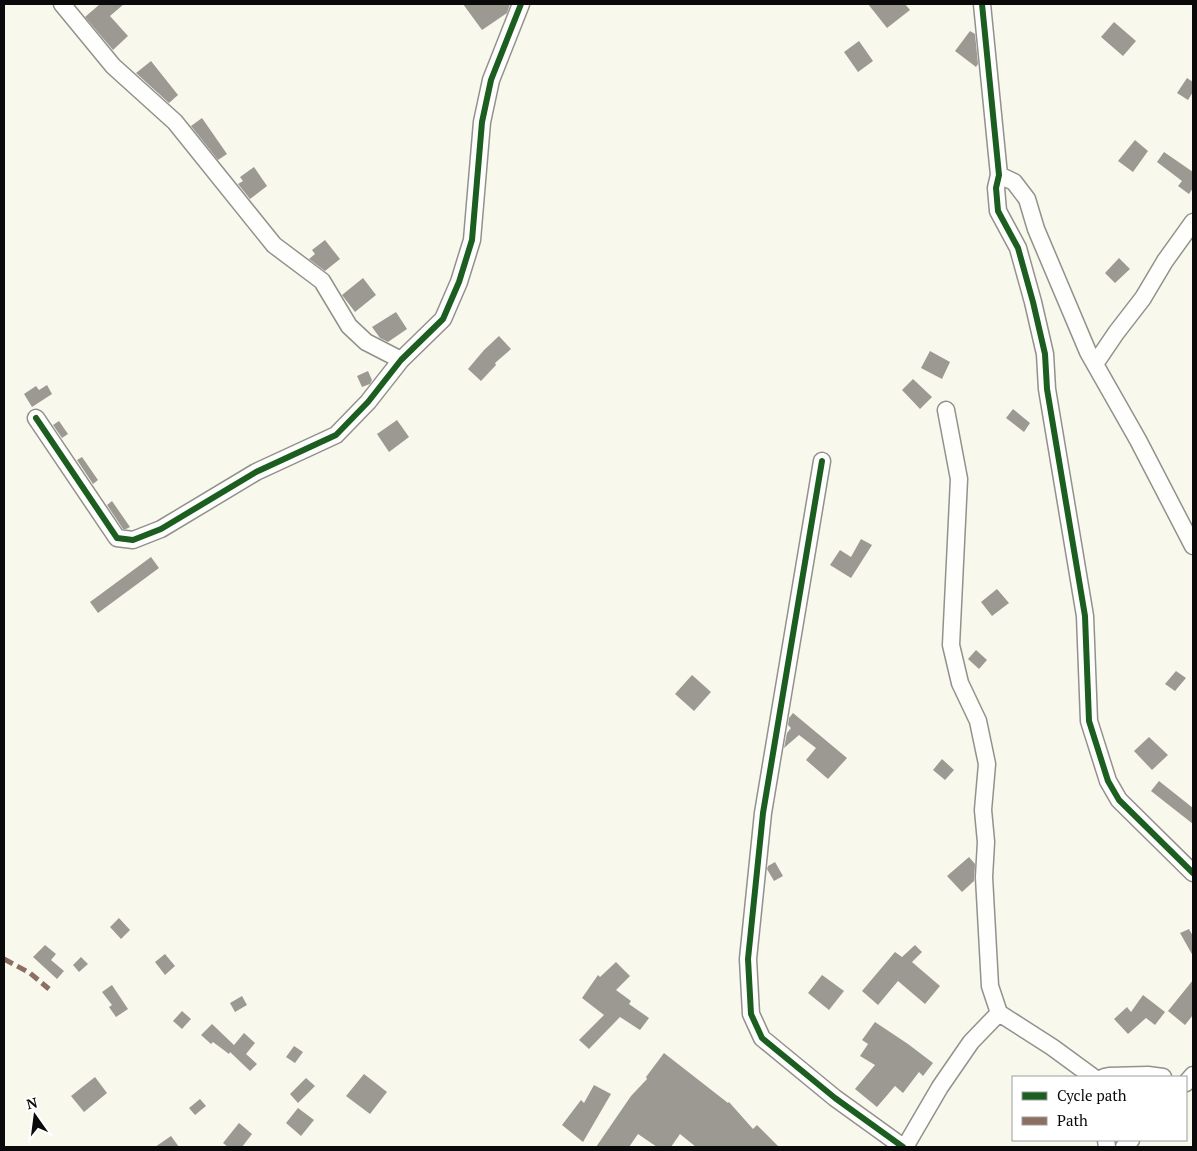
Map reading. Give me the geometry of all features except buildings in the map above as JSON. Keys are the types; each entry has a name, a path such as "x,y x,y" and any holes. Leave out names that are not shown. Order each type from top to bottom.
{"street":[{"path":"62,4 113,66 175,122 274,245 322,281 349,326 366,342 400,360"},
{"path":"36,418 117,538 134,540 161,528 256,472 336,435 368,402 400,360 443,319 459,282 472,240 482,122 491,80 521,4"},
{"path":"983,6 999,175 996,188 998,211 1018,248 1045,354 1046,389 1085,616 1089,721 1108,781 1120,800 1193,873"},
{"path":"999,175 1014,182 1027,199 1036,229 1088,352 1138,440 1193,546"},
{"path":"1095,364 1143,298 1164,261 1193,222"},
{"path":"946,410 959,479 951,645 960,683 978,721 987,764 983,810 986,842 984,877 986,944 990,986 999,1013 1044,1041 1093,1076"},
{"path":"822,461 763,813 748,959 751,1014 762,1038 835,1098 904,1147 940,1087 971,1042 999,1013"},
{"path":"1109,1076 1156,1076"}],"marked path":[{"path":"4,959 30,973 49,989"}],"cycle path":[{"path":"36,418 117,538 133,540 161,529 256,472 336,435 368,402 401,360 443,319 459,282 472,240 482,122 491,80 521,4"},
{"path":"982,4 999,175 996,188 998,211 1018,248 1045,354 1047,389 1085,616 1089,721 1108,781 1119,800 1193,873"},
{"path":"822,461 763,813 748,959 751,1014 762,1038 835,1098 903,1147"}]}
